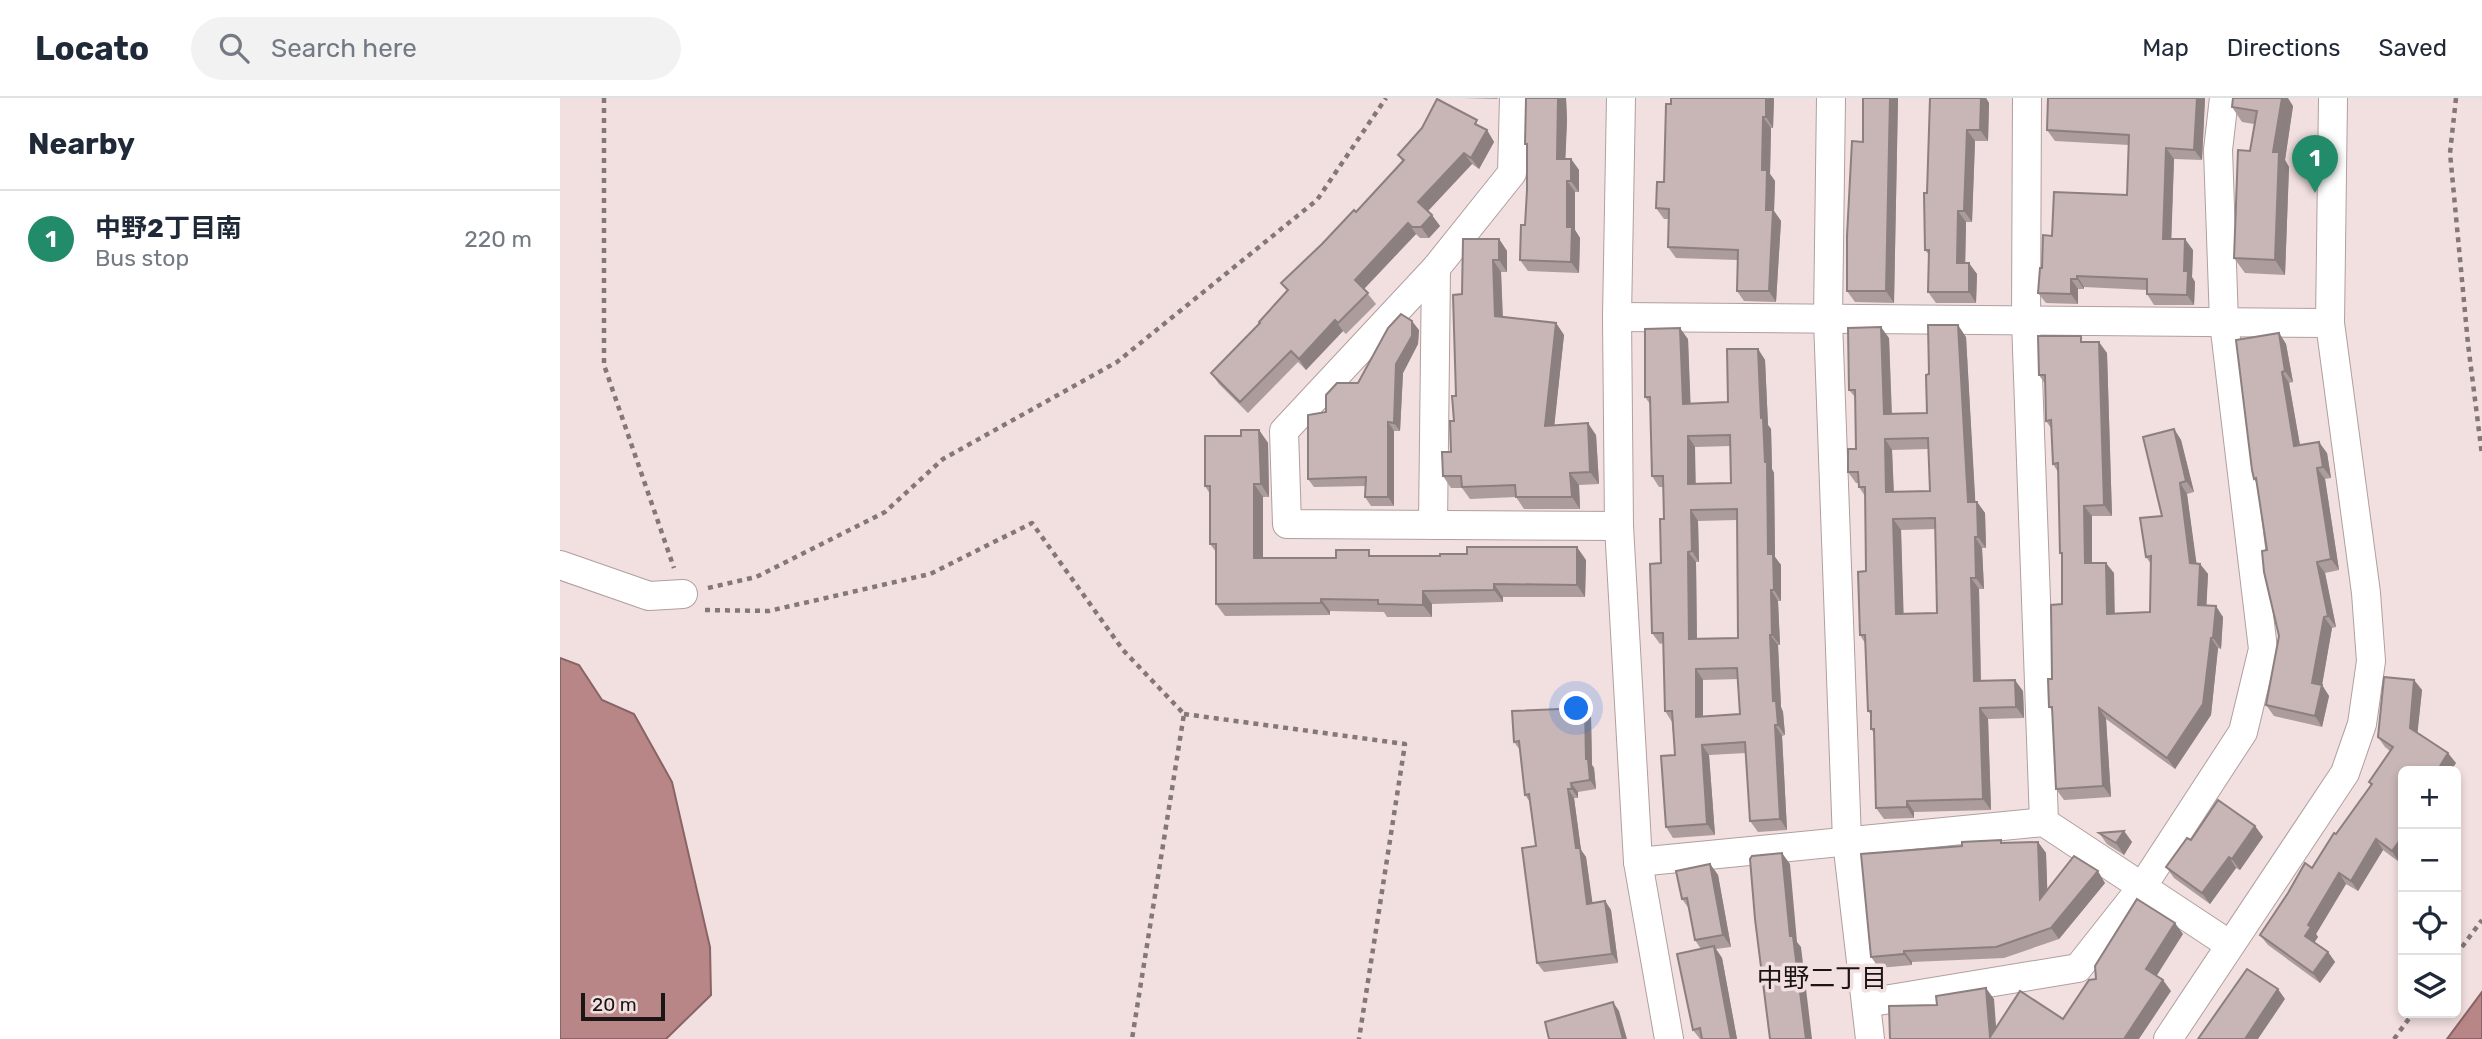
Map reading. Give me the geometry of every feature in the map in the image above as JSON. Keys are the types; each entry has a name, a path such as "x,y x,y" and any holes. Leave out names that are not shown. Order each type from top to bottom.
{"street":[{"path":"1514,98 1513,173 1436,268 1284,432 1287,524 1619,526"},
{"path":"1621,98 1617,317 1619,526 1638,862 1669,1039"},
{"path":"1831,98 1828,320 1847,841 1870,1039"},
{"path":"2027,98 2026,321 2044,822"},
{"path":"1866,1003 2078,968 2142,887 2242,732 2263,649 2224,322 2218,150 2224,98"},
{"path":"2168,1039 2345,774 2362,724 2371,661 2366,593 2329,323 2333,98"},
{"path":"1433,525 1436,268"},
{"path":"1617,317 2329,323"},
{"path":"560,565 649,596 683,594"},
{"path":"1638,862 2044,822 2231,945"}],"path":[{"path":"604,98 604,365 689,610 769,611 930,574 1032,523 1123,650 1184,714 1405,744 1359,1039"},
{"path":"683,594 755,578 885,512 943,459 1118,362 1317,200 1386,98"},
{"path":"2456,98 2450,153 2468,344 2482,455"},
{"path":"1132,1039 1184,714"},
{"path":"2461,948 2482,920"},
{"path":"2394,1039 2409,1018"}],"shaded area":[{"path":"560,658 579,665 602,700 634,714 672,782 710,947 711,995 666,1039 560,1039"},
{"path":"2482,992 2482,1039 2447,1039"}],"building":[{"path":"1526,98 1558,98 1557,159 1571,159 1571,181 1567,181 1567,227 1572,227 1571,262 1520,260 1521,225 1525,225 1527,190"},
{"path":"1671,98 1766,98 1762,170 1767,170 1766,210 1773,210 1769,291 1737,291 1738,250 1668,247 1669,209 1656,208 1657,182 1664,182 1666,104 1671,104"},
{"path":"1863,98 1890,98 1886,291 1847,291 1852,141 1863,142"},
{"path":"1930,98 1981,98 1980,130 1967,130 1964,211 1958,211 1957,263 1969,263 1969,292 1928,292 1929,250 1925,250 1924,193 1927,193"},
{"path":"2048,98 2197,98 2194,150 2166,148 2163,239 2185,239 2184,271 2188,271 2187,295 2147,294 2147,279 2077,276 2077,279 2071,279 2071,294 2038,293 2043,235 2052,236 2054,192 2127,195 2129,135 2047,130"},
{"path":"2233,98 2282,98 2273,152 2279,152 2275,260 2234,258 2238,150 2250,151 2257,111 2232,107"},
{"path":"1437,99 1477,120 1475,124 1487,130 1471,158 1464,153 1418,202 1432,215 1421,227 1412,227 1408,223 1355,280 1368,293 1338,323 1335,320 1299,359 1291,351 1240,402 1211,373 1288,290 1281,283 1354,210 1356,212 1404,160 1398,155 1422,128"},
{"path":"1463,239 1499,239 1499,260 1493,260 1495,316 1556,323 1545,426 1588,423 1590,472 1570,473 1572,497 1516,497 1515,485 1462,487 1461,476 1443,476 1442,452 1451,452 1450,421 1454,421 1452,396 1456,396 1453,295 1462,294"},
{"path":"1401,314 1412,321 1412,336 1396,364 1394,423 1388,422 1388,497 1365,497 1366,477 1308,479 1308,415 1326,412 1326,395 1337,383 1358,383 1388,328"},
{"path":"1928,325 1958,325 1968,502 1977,502 1976,578 1971,578 1974,681 2015,680 2016,707 1980,708 1983,799 1907,801 1907,807 1876,808 1874,729 1871,729 1871,711 1868,711 1865,635 1860,635 1858,572 1866,571 1865,487 1859,487 1858,472 1848,472 1848,449 1856,449 1855,390 1849,390 1848,328 1881,327 1884,414 1927,413 1926,375 1929,374","holes":["1928,438 1930,491 1886,492 1885,439","1935,518 1937,613 1896,614 1893,519"]},
{"path":"1680,328 1683,404 1728,402 1727,349 1758,349 1761,418 1767,462 1768,554 1773,554 1774,590 1771,590 1770,635 1773,701 1776,701 1778,725 1775,725 1780,819 1750,821 1745,742 1702,745 1707,824 1666,827 1661,756 1675,755 1672,711 1665,711 1663,633 1652,633 1650,564 1661,563 1660,519 1664,519 1663,476 1652,476 1650,397 1645,397 1645,329","holes":["1730,435 1731,483 1688,484 1688,436","1737,509 1738,638 1689,639 1688,552 1692,551 1691,510","1737,668 1740,714 1696,717 1696,669"]},
{"path":"2279,333 2285,371 2282,372 2294,446 2319,442 2323,467 2317,468 2331,559 2317,562 2328,616 2324,617 2312,683 2322,685 2315,716 2266,705 2279,636 2264,572 2262,551 2267,550 2256,478 2254,479 2252,470 2236,340"},
{"path":"2038,336 2081,336 2081,342 2099,342 2104,505 2084,506 2085,563 2106,563 2107,614 2150,612 2151,556 2146,557 2140,518 2162,516 2143,437 2174,429 2186,481 2180,483 2190,563 2200,564 2198,605 2216,606 2203,704 2167,758 2099,708 2103,786 2056,789 2048,679 2052,679 2051,605 2062,604 2062,553 2058,463 2053,464 2051,420 2046,421 2045,375 2039,375"},
{"path":"1241,430 1259,430 1261,484 1254,484 1254,558 1336,558 1336,550 1369,550 1369,556 1440,556 1467,554 1467,547 1577,547 1577,585 1494,584 1494,590 1423,591 1423,605 1378,604 1378,600 1321,599 1321,603 1216,604 1216,544 1210,544 1210,486 1205,486 1205,436 1241,436"},
{"path":"2384,677 2414,680 2410,728 2448,753 2440,766 2398,766 2398,843 2392,851 2376,839 2351,881 2339,873 2308,925 2311,927 2305,936 2328,952 2313,973 2260,935 2305,863 2312,868 2334,833 2336,834 2372,784 2369,782 2393,747 2378,737"},
{"path":"1585,708 1586,759 1590,780 1571,783 1572,789 1568,789 1576,848 1580,848 1587,904 1605,901 1612,954 1537,963 1522,848 1536,846 1529,794 1525,795 1519,741 1514,742 1512,711"},
{"path":"2218,800 2255,826 2232,859 2229,857 2202,893 2166,867 2187,838 2191,840"},
{"path":"2124,831 2116,843 2099,833"},
{"path":"2001,840 2001,843 2038,842 2040,899 2074,856 2098,871 2051,928 1996,947 1904,951 1904,954 1871,957 1861,854"},
{"path":"1782,853 1790,936 1793,936 1806,1039 1770,1039 1750,859 1752,856"},
{"path":"1710,864 1723,935 1695,940 1687,898 1682,899 1676,871"},
{"path":"2137,899 2175,923 2146,969 2163,980 2124,1039 1890,1039 1889,1006 1937,1005 1936,996 1986,988 1990,1037 2020,991 2063,1019 2089,980 2096,979 2095,966"},
{"path":"1714,946 1731,1039 1702,1039 1700,1028 1693,1030 1677,954"},
{"path":"2247,969 2278,989 2245,1039 2198,1039"},
{"path":"1613,1002 1623,1039 1549,1039 1545,1022"}],"place":[{"name":"中野2丁目南","path":"2315,193"}],"district":[{"name":"中野二丁目","path":"1822,978"}]}
